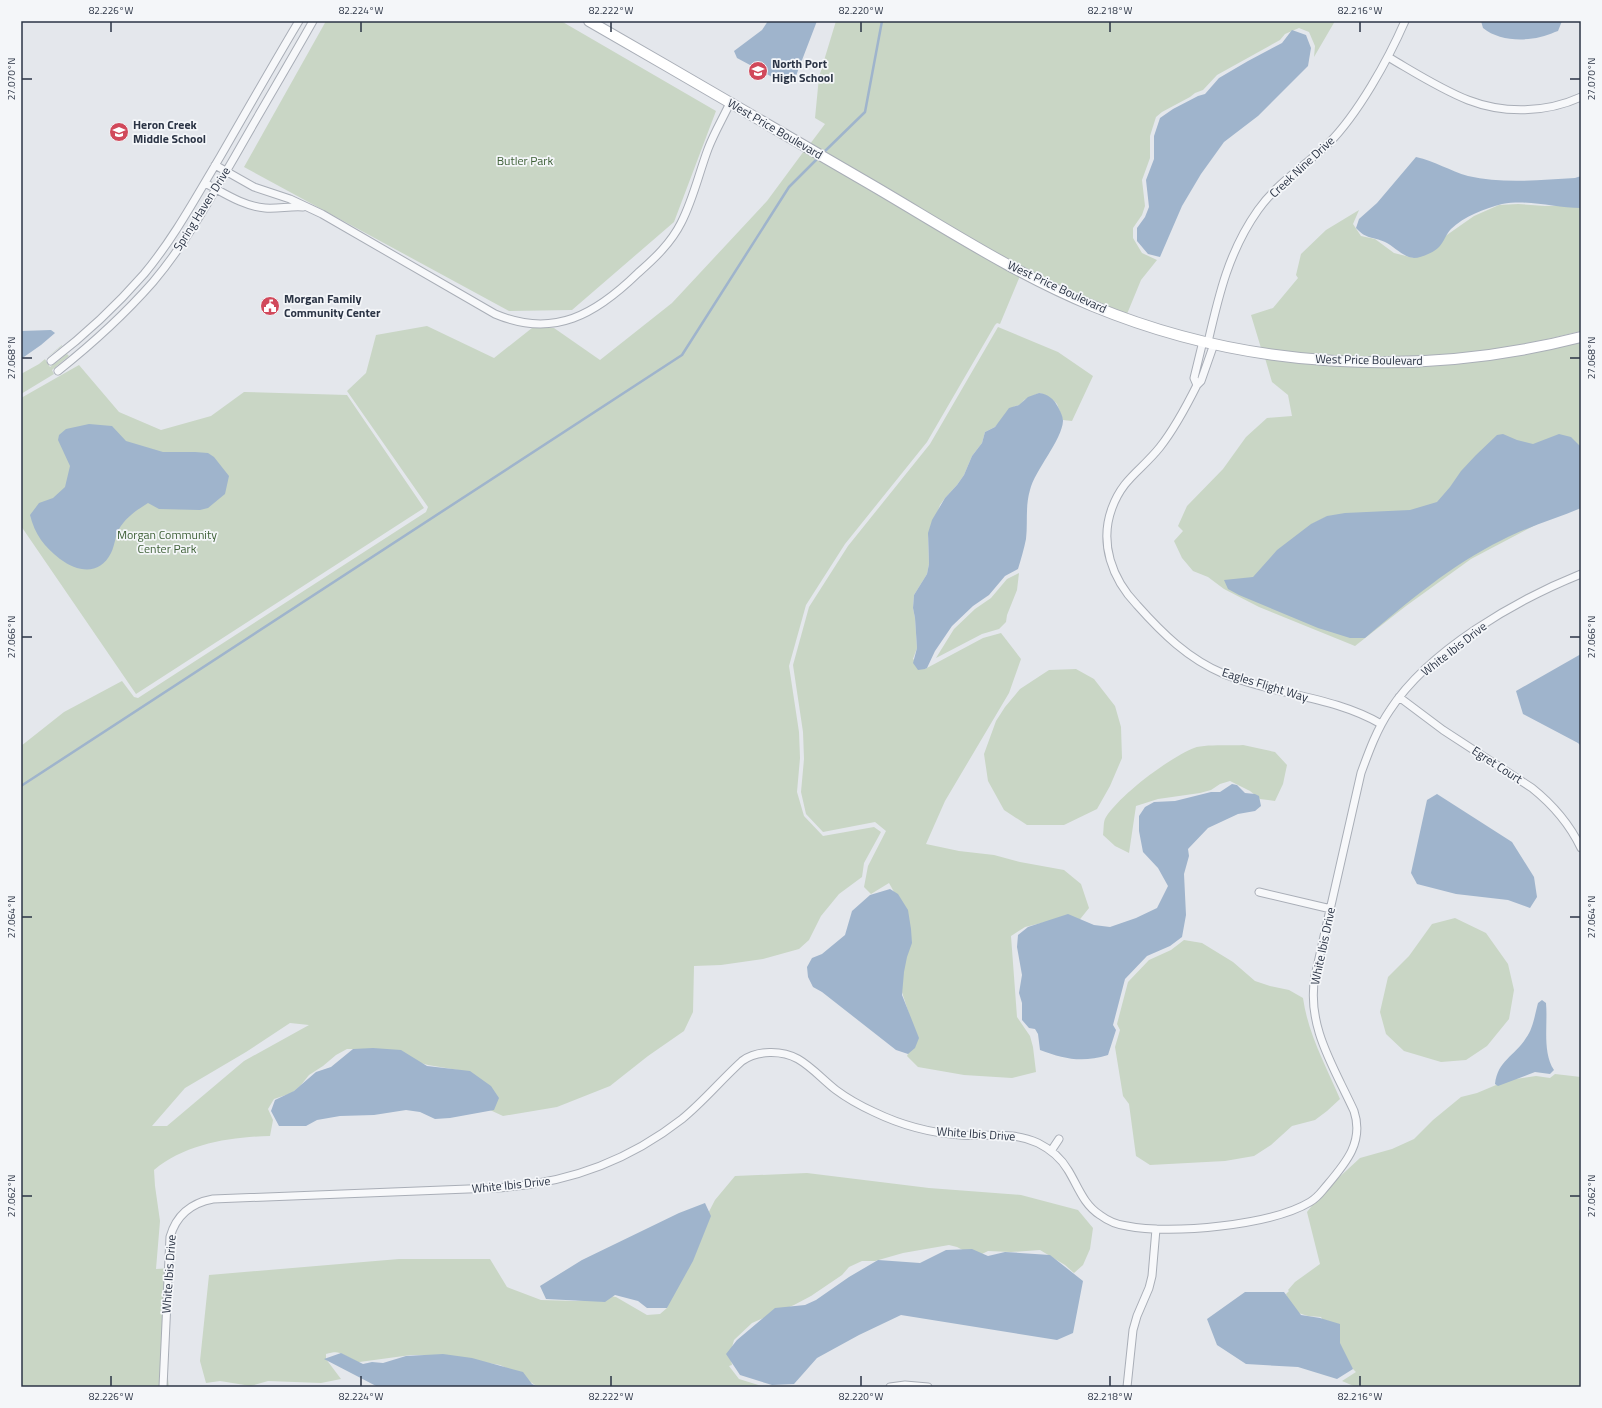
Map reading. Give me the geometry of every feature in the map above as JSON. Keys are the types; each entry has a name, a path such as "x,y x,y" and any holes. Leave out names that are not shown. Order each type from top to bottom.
{"street":[{"name":"Spring Haven Drive","path":"51,361 73,344 122,298 144,273 176,229 205,183 299,21"},
{"name":"Spring Haven Drive","path":"58,371 129,308 153,281 191,231 313,21"},
{"name":"West Price Boulevard","path":"589,21 1000,260 1092,306 1141,324 1252,352 1334,362 1385,363 1486,356 1581,337"},
{"name":"Creek Nine Drive","path":"1209,342 1227,268 1236,245 1247,226 1258,209 1275,190 1341,129 1388,57 1405,21"},
{"path":"1388,57 1458,96 1476,103 1493,107 1517,109 1543,108 1563,104 1581,97"},
{"path":"215,165 254,187 290,199 309,208 495,314 531,324 548,324 566,321 587,313 606,302 646,267 669,242 685,216 709,147 730,103"},
{"path":"205,183 241,202 259,207 295,206 309,208"},
{"name":"Eagles Flight Way","path":"1197,385 1194,378 1209,342"},
{"name":"Eagles Flight Way","path":"1209,342 1202,381 1197,385 1181,415 1166,438 1153,454 1129,477 1114,501 1108,520 1107,540 1110,559 1117,579 1129,597 1160,630 1182,650 1202,663 1237,679 1353,710 1381,724"},
{"name":"White Ibis Drive","path":"163,1387 170,1237 174,1226 182,1214 193,1205 206,1200 493,1188 551,1182 588,1171 635,1149 683,1118 742,1061 751,1056 764,1053 785,1054 797,1059 849,1099 875,1113 902,1123 946,1134 1015,1136 1037,1143 1051,1151 1067,1168 1086,1203 1099,1215 1126,1226 1156,1229 1189,1229 1228,1225 1259,1220 1303,1206 1312,1201 1320,1194 1352,1150 1357,1136 1356,1118 1320,1036 1313,1006 1314,982 1361,773 1368,752 1381,724 1399,697 1421,674 1470,634 1503,612 1581,574"},
{"name":"Egret Court","path":"1399,697 1443,730 1532,788 1546,800 1557,813 1581,848"},
{"path":"1259,892 1331,909"},
{"path":"1051,1151 1059,1139"},
{"path":"1127,1387 1133,1330 1152,1276 1156,1229"},
{"path":"890,1387 905,1385 928,1387"}],"green space":[{"name":"Butler Park","path":"326,21 561,21 716,111 674,222 572,310 509,311 244,167"},
{"path":"836,21 1335,21 1314,57 1315,46 1309,32 1299,28 1285,34 1280,40 1217,75 1203,90 1195,93 1156,117 1150,136 1150,158 1142,180 1145,206 1142,215 1133,228 1133,238 1142,253 1157,260 1141,280 1127,314 1070,290 1002,256 810,144 825,124 815,118 819,77"},
{"path":"804,151 1020,276 1000,324 997,323 995,325 927,442 845,544 806,605 789,666 799,732 800,758 797,792 804,816 823,836 874,827 881,832 864,863 862,877 839,894 821,916 809,940 799,949 763,959 721,965 694,966 693,1012 684,1031 648,1056 610,1086 557,1107 503,1116 490,1110 458,1070 428,1065 369,1049 347,1049 336,1055 309,1075 292,1093 274,1099 268,1109 273,1120 270,1136 224,1140 194,1148 166,1161 154,1170 160,1221 156,1269 173,1268 166,1363 169,1387 21,1387 21,746 64,712 122,681 134,697 138,698 426,512 428,507 347,391 366,373 376,335 427,326 494,358 532,328 554,328 600,360 672,303 767,201","holes":["290,1023 309,1025 244,1061 167,1126 152,1126 185,1088 246,1052"]},
{"path":"1518,204 1545,206 1581,205 1581,331 1486,351 1430,356 1374,357 1317,355 1261,348 1251,315 1273,308 1298,278 1296,275 1301,254 1326,230 1359,210 1353,224 1361,236 1375,239 1394,253 1414,258 1474,216 1499,205"},
{"path":"998,327 1058,352 1093,376 1072,421 1063,420 1057,404 1053,400 1039,393 1024,400 1020,405 1015,406 995,427 985,432 982,443 972,456 964,475 940,505 928,537 929,564 927,574 914,595 913,608 917,648 913,659 925,669 983,638 1001,633 1021,659 1009,693 945,801 926,844 959,851 994,855 1020,862 1064,870 1081,884 1089,908 1077,923 1058,919 1025,927 1011,936 1017,1017 1030,1036 1036,1072 1012,1078 964,1075 918,1067 907,1056 913,1043 909,1014 900,986 898,899 889,883 871,894 864,887 868,866 886,831 875,822 823,832 806,814 801,792 804,759 803,732 793,665 809,607 848,546 930,444"},
{"path":"1581,342 1581,506 1541,522 1471,559 1406,606 1355,646 1259,607 1224,589 1208,577 1193,571 1182,558 1174,541 1183,531 1178,526 1187,506 1223,469 1246,437 1267,418 1292,416 1288,395 1272,382 1265,358 1345,366 1424,366 1502,357"},
{"path":"67,354 69,356 52,370 54,374 21,394 21,374 45,359 50,367"},
{"name":"Morgan Community Center Park","path":"79,365 119,412 161,430 211,416 244,392 347,395 424,508 136,694 21,526 21,398"},
{"path":"1019,573 1017,590 1007,615 1006,622 999,629 982,634 936,658 954,629 975,609 991,598 1007,579"},
{"path":"1076,669 1094,679 1115,706 1121,727 1122,758 1110,786 1097,809 1064,825 1027,825 1004,810 988,781 984,754 996,721 1020,689 1049,670"},
{"path":"1243,745 1275,752 1287,765 1283,784 1275,801 1260,799 1250,791 1230,781 1220,784 1211,790 1200,793 1158,799 1136,806 1129,853 1115,846 1103,835 1105,819 1113,808 1134,788 1159,768 1194,748"},
{"path":"1455,918 1486,933 1508,964 1514,990 1509,1019 1487,1046 1466,1060 1441,1062 1404,1051 1386,1034 1380,1012 1388,977 1409,956 1432,924"},
{"path":"1184,940 1202,943 1233,962 1255,981 1289,990 1303,998 1305,1011 1313,1037 1340,1099 1315,1120 1292,1126 1271,1145 1254,1156 1225,1161 1150,1165 1136,1156 1129,1104 1123,1096 1115,1047 1120,1030 1117,1024 1128,982 1149,960 1171,950"},
{"path":"1555,1074 1581,1077 1581,1188 1579,1192 1579,1229 1581,1233 1581,1387 1356,1387 1342,1381 1356,1372 1350,1366 1321,1317 1308,1316 1292,1311 1286,1294 1295,1282 1320,1264 1307,1212 1322,1193 1360,1158 1392,1149 1414,1139 1433,1120 1461,1097 1477,1093 1508,1080 1536,1076 1550,1078"},
{"path":"807,1173 929,1188 1021,1195 1078,1210 1093,1228 1090,1249 1083,1265 1074,1273 1065,1265 1040,1250 1011,1252 988,1251 976,1257 957,1247 949,1245 903,1253 875,1261 862,1261 849,1267 842,1275 811,1296 752,1323 734,1340 730,1354 732,1365 729,1366 739,1379 765,1387 538,1387 517,1373 500,1365 442,1355 411,1355 352,1363 338,1352 326,1354 326,1359 341,1379 321,1383 268,1381 251,1386 220,1381 206,1383 200,1361 209,1275 399,1259 490,1259 507,1287 541,1300 576,1301 594,1299 604,1295 616,1297 647,1315 660,1314 667,1308 700,1229 715,1200 735,1176"}],"water":[{"path":"768,21 817,21 794,81 787,85 737,58 734,51 762,30"},
{"path":"1481,21 1562,21 1558,31 1537,38 1518,39 1490,33 1483,28"},
{"path":"1292,30 1306,35 1311,48 1308,66 1258,116 1224,142 1201,174 1182,206 1160,257 1148,254 1137,241 1137,228 1145,217 1149,207 1146,180 1154,159 1154,136 1160,118 1173,109 1205,94 1219,78 1282,43"},
{"path":"1416,157 1430,161 1461,174 1494,180 1521,181 1575,178 1581,176 1581,208 1532,203 1502,204 1475,214 1456,225 1449,231 1441,245 1434,251 1421,257 1410,257 1385,242 1363,234 1356,228 1359,219 1377,203"},
{"path":"51,330 55,333 21,359 21,331"},
{"path":"1039,393 1050,397 1055,402 1063,421 1062,429 1037,473 1030,490 1026,539 1018,569 1005,576 989,595 973,606 952,626 935,651 927,668 918,670 913,663 917,648 913,608 914,595 927,574 929,564 928,533 932,520 945,498 964,475 972,456 982,443 985,432 995,427 1009,408 1019,405 1028,397"},
{"path":"89,424 112,426 126,441 163,452 208,453 214,457 229,476 225,494 208,508 200,510 159,509 148,503 125,521 118,532 111,553 101,565 88,570 67,564 54,554 41,540 37,534 30,515 39,503 53,498 65,487 70,466 58,440 59,435 66,429"},
{"path":"1503,434 1517,440 1533,444 1559,434 1571,437 1581,447 1581,508 1512,535 1483,550 1430,585 1365,638 1350,638 1318,628 1228,589 1224,580 1253,577 1277,550 1311,524 1327,516 1345,513 1410,510 1437,502 1461,471 1476,455 1497,435"},
{"path":"1581,654 1581,746 1523,714 1516,691"},
{"path":"1232,784 1237,785 1245,793 1259,796 1261,806 1255,811 1238,814 1208,828 1188,849 1189,856 1184,874 1186,915 1182,937 1170,946 1147,956 1125,979 1113,1025 1116,1030 1108,1055 1090,1059 1073,1059 1057,1056 1040,1050 1038,1034 1035,1029 1029,1028 1022,1020 1022,1003 1019,993 1022,975 1017,947 1018,935 1028,927 1068,914 1094,925 1110,927 1136,918 1157,908 1168,886 1158,868 1143,852 1139,831 1139,816 1145,807 1154,802 1175,801 1211,792 1220,792"},
{"path":"1437,794 1512,842 1534,877 1537,897 1530,908 1508,900 1456,894 1417,884 1411,873 1427,800"},
{"path":"890,889 898,894 908,910 911,929 912,943 904,972 902,995 919,1038 915,1048 908,1054 896,1050 822,992 813,987 808,977 807,967 812,958 822,954 845,935 852,911 870,895"},
{"path":"1542,1000 1546,1003 1546,1038 1548,1055 1554,1070 1550,1074 1535,1072 1498,1086 1495,1084 1499,1069 1528,1034 1534,1021 1538,1003"},
{"path":"373,1048 401,1050 427,1066 470,1071 491,1086 499,1098 494,1110 450,1118 435,1119 420,1112 406,1110 374,1115 340,1116 317,1120 306,1126 279,1126 271,1111 275,1100 294,1091 316,1072 331,1067 353,1049"},
{"path":"705,1203 711,1216 693,1261 667,1308 647,1308 638,1301 615,1295 605,1302 546,1299 540,1286 582,1260 679,1213"},
{"path":"972,1249 988,1256 1005,1252 1050,1255 1083,1281 1073,1333 1057,1340 901,1315 859,1335 817,1358 794,1384 772,1385 740,1375 726,1354 737,1340 775,1308 805,1305 816,1300 849,1277 878,1260 920,1263 946,1250"},
{"path":"1245,1292 1284,1292 1301,1315 1320,1318 1340,1324 1340,1343 1353,1369 1337,1379 1298,1367 1246,1364 1217,1345 1207,1319"},
{"path":"341,1353 363,1364 372,1362 383,1363 406,1356 443,1354 472,1358 523,1372 532,1384 539,1387 378,1387 324,1359"}],"waterway":[{"path":"823,153 865,112 882,21"},
{"path":"21,786 682,355 789,187 819,157"}],"place":[{"name":"North Port High School","path":"758,71"},
{"name":"Heron Creek Middle School","path":"119,132"},
{"name":"Morgan Family Community Center","path":"270,306"}]}
